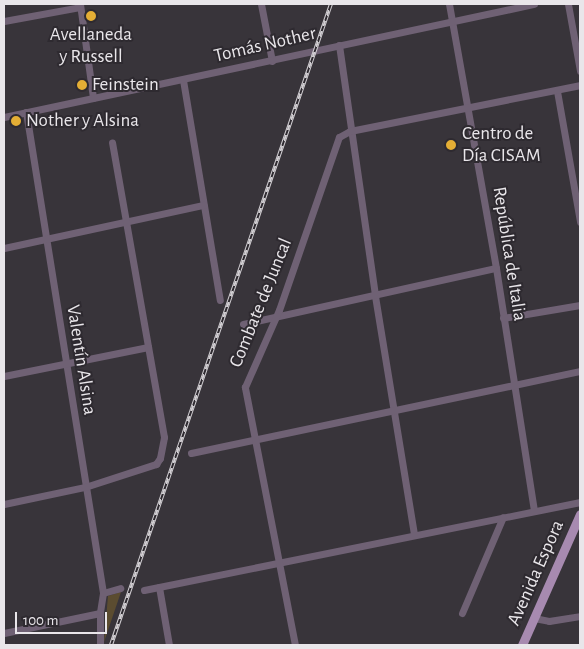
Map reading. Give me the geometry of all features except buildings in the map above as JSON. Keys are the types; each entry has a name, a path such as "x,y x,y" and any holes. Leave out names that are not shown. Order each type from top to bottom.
{"main road":[{"name":"Avenida Espora","path":"522,645 580,514"}],"street":[{"path":"261,4 272,61"},
{"name":"República de Italia","path":"449,4 496,268 534,510"},
{"name":"Tomás Nother","path":"4,117 534,4"},
{"path":"568,4 580,71"},
{"path":"4,21 80,5 93,98"},
{"path":"339,45 375,296 414,534"},
{"path":"183,80 220,300"},
{"path":"350,131 580,86"},
{"path":"557,91 580,222"},
{"name":"Valentín Alsina","path":"26,112 44,239 103,594 100,613 100,645"},
{"name":"Combate de Juncal","path":"295,645 245,387 276,317 337,140 342,134 350,131"},
{"path":"4,504 84,487 158,462 164,437 112,143"},
{"path":"4,248 203,205"},
{"path":"243,324 496,268"},
{"path":"503,318 580,305"},
{"path":"4,376 65,365 148,346"},
{"path":"191,453 580,371"},
{"path":"144,590 580,502"},
{"path":"462,612 503,517"},
{"path":"159,587 170,645"},
{"path":"103,594 120,588"},
{"path":"4,633 100,613"},
{"path":"534,618 549,621 580,616"}],"shaded area":[{"path":"121,592 104,642 108,596"}],"railway":[{"path":"111,645 331,4"}],"place":[{"name":"Avellaneda y Russell","path":"91,16"},
{"name":"Feinstein","path":"82,85"},
{"name":"Nother y Alsina","path":"16,121"},
{"name":"Centro de Día CISAM","path":"451,145"}]}
